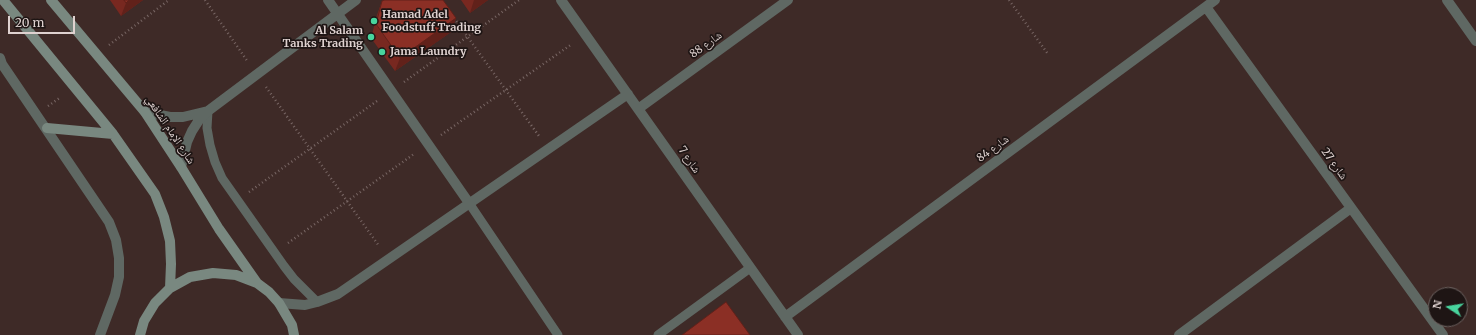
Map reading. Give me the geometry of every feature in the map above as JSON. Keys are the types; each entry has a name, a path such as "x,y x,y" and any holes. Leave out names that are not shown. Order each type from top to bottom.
{"street":[{"path":"3,0 113,134 155,194 164,217 170,240 172,264 170,288"},
{"name":"شارع الإمام الشافعي","path":"51,0 145,112 181,167 218,230 257,283"},
{"path":"328,0 469,203"},
{"path":"181,167 183,154 190,136 199,120 208,111 356,0"},
{"name":"شارع 7","path":"561,0 798,335"},
{"name":"شارع 88","path":"638,108 788,0"},
{"name":"شارع 84","path":"785,317 1215,0"},
{"path":"1447,0 1476,41"},
{"name":"شارع 27","path":"1206,7 1443,335"},
{"path":"1,62 47,128 109,222 116,240 120,258 119,277 115,295 100,335"},
{"path":"279,303 305,305 338,294 628,94"},
{"path":"145,112 170,117 183,117 208,111"},
{"path":"47,128 113,134"},
{"path":"1179,335 1352,208"},
{"path":"140,335 144,321 155,303 170,288 190,277 213,273 236,275 257,283 269,292 279,303 292,325 294,335"}],"lane":[{"path":"208,111 207,128 210,145 222,178 284,266 294,279 317,302"},
{"path":"469,203 558,335"},
{"path":"658,335 750,268"}],"path":[{"path":"97,54 169,0"},
{"path":"205,0 389,259"},
{"path":"1009,0 1048,54"},
{"path":"450,12 548,149"},
{"path":"37,114 74,87"}],"building":[{"path":"443,0 456,18 400,58 376,24 382,1"},
{"path":"726,302 750,335 682,335"}],"place":[{"name":"Hamad Adel Foodstuff Trading","path":"374,21"},
{"name":"Al Salam Tanks Trading","path":"371,37"},
{"name":"Jama Laundry","path":"382,52"}]}
